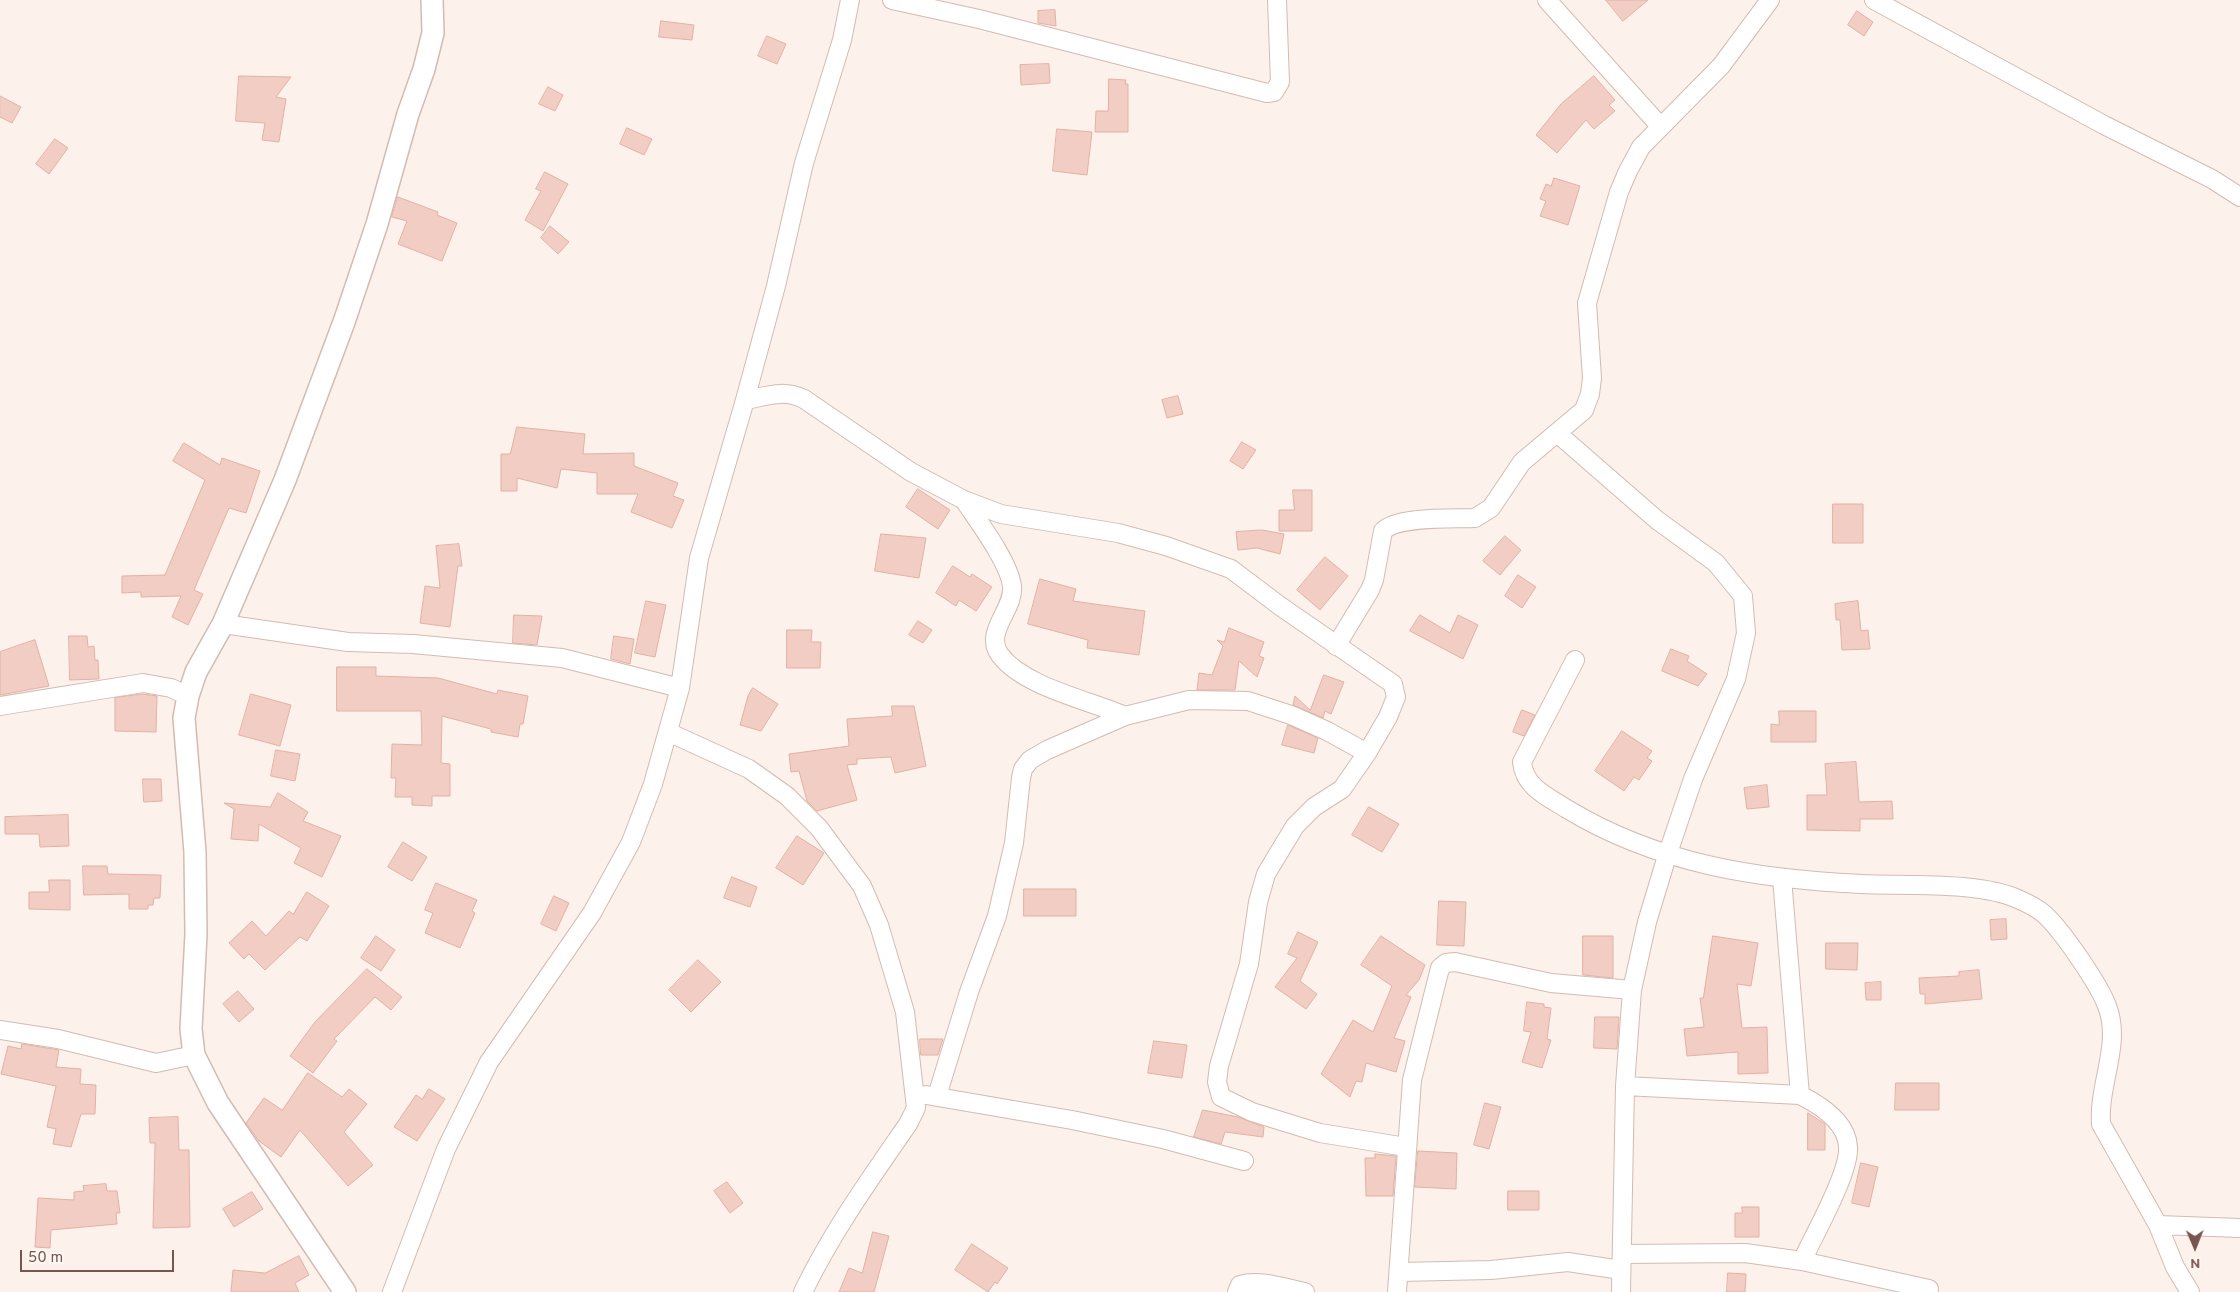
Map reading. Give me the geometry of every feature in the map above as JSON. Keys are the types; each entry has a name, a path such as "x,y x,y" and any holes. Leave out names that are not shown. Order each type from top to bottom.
{"street":[{"path":"346,1292 218,1102 194,1055 191,1029 196,934 195,852 184,718 188,696 196,672 223,624 285,480 322,383 374,233 434,33 432,0"},
{"path":"392,1292 446,1149 489,1062 592,913 631,842 653,784 680,688 699,558 746,400 776,286 804,163 842,40 850,0"},
{"path":"892,0 979,19 1267,93 1274,92 1280,82 1277,0"},
{"path":"1547,0 1660,126"},
{"path":"1336,646 1370,590 1374,580 1383,531 1386,528 1400,523 1475,518 1484,514 1491,508 1522,462 1584,410 1590,394 1592,378 1587,302 1619,192 1628,170 1641,147 1722,66 1770,0"},
{"path":"1874,0 2104,125 2212,179 2240,197"},
{"path":"746,400 785,392 804,399 911,472 964,500 1001,514 1118,533 1213,562 1245,577 1280,606 1336,646 1392,682 1396,693 1388,717 1342,789 1314,807 1295,826 1266,874 1258,902 1249,964 1219,1066 1218,1093 1230,1103 1252,1112 1320,1133 1406,1146"},
{"path":"1557,433 1657,520 1716,563 1743,596 1746,633 1743,655 1724,709 1693,779 1667,856 1647,922 1632,990 1625,1086 1621,1292"},
{"path":"964,500 996,551 1012,587 1010,600 997,628 996,642 999,654 1032,680 1125,716"},
{"path":"223,624 348,642 413,644 562,658 680,688"},
{"path":"1576,660 1524,757 1523,770 1528,781 1544,794 1585,820 1667,856 1755,875 1992,890 2018,899 2043,914 2068,942 2107,1005 2113,1028 2100,1109 2101,1124 2158,1225 2175,1267 2190,1292"},
{"path":"0,706 143,683 171,688 188,696"},
{"path":"937,1096 969,992 997,916 1014,842 1023,769 1030,760 1047,750 1125,716 1189,700 1248,701 1300,719 1366,752"},
{"path":"668,732 748,769 788,796 819,828 862,886 879,925 905,1012 916,1108 908,1124 846,1214 821,1255 802,1292"},
{"path":"1782,878 1800,1095"},
{"path":"1397,1292 1400,1272 1406,1146 1412,1080 1440,968 1443,965 1455,962 1551,983 1632,990"},
{"path":"0,1030 58,1038 156,1063 194,1055"},
{"path":"1625,1086 1800,1095 1819,1105 1840,1125 1849,1148 1845,1168 1802,1261"},
{"path":"915,1094 937,1096 1163,1138 1244,1161"},
{"path":"2158,1225 2240,1228"},
{"path":"1400,1272 1491,1270 1568,1262 1621,1262 1745,1253 1802,1261 1929,1289"},
{"path":"1237,1292 1240,1286 1248,1284 1305,1292"}],"building":[{"path":"1606,0 1648,0 1623,21"},
{"path":"1055,10 1056,26 1038,23 1038,11"},
{"path":"1857,11 1873,22 1864,36 1848,25"},
{"path":"661,21 694,25 692,40 659,37"},
{"path":"767,36 786,44 777,64 758,56"},
{"path":"1049,64 1050,83 1021,85 1020,65"},
{"path":"239,76 291,77 276,97 286,99 279,142 262,140 265,123 236,121"},
{"path":"1594,76 1615,100 1609,105 1615,111 1594,129 1586,120 1557,153 1536,135 1561,104"},
{"path":"1109,79 1126,80 1125,84 1128,84 1128,132 1095,132 1096,111 1108,111"},
{"path":"548,87 563,95 555,111 539,104"},
{"path":"0,96 21,107 12,123 0,117"},
{"path":"627,128 652,139 644,155 620,144"},
{"path":"1057,129 1092,132 1087,175 1053,171"},
{"path":"55,139 68,148 49,174 36,164"},
{"path":"545,172 568,184 543,231 525,220 541,191 536,189"},
{"path":"1554,178 1580,186 1568,225 1540,216 1546,201 1540,199 1546,184 1551,186"},
{"path":"398,197 438,212 437,215 457,223 442,261 398,244 407,221 392,217"},
{"path":"550,226 569,242 558,254 541,238"},
{"path":"1178,396 1183,414 1167,418 1162,400"},
{"path":"517,427 585,434 583,454 634,453 634,466 678,483 673,496 684,500 672,528 631,512 638,494 597,494 597,473 561,469 557,488 517,478 517,491 501,491 501,454 510,454"},
{"path":"1242,442 1256,450 1243,469 1230,461"},
{"path":"184,443 220,465 222,458 260,471 246,513 229,508 194,590 203,594 188,625 172,617 181,596 141,597 141,592 122,593 122,576 165,575 205,480 173,461"},
{"path":"918,489 950,510 938,529 906,507"},
{"path":"1293,490 1312,490 1312,531 1279,531 1279,510 1294,510"},
{"path":"1833,504 1863,504 1863,543 1833,543"},
{"path":"1262,530 1284,534 1280,554 1257,548 1238,550 1236,532"},
{"path":"881,534 926,538 919,578 875,571"},
{"path":"1505,536 1521,550 1500,575 1483,561"},
{"path":"459,544 462,566 458,566 450,627 420,623 425,586 440,588 436,546"},
{"path":"1325,557 1348,576 1320,610 1297,590"},
{"path":"953,566 970,577 972,574 992,587 976,611 959,600 956,606 936,593"},
{"path":"1518,575 1536,587 1522,608 1505,596"},
{"path":"1040,579 1076,589 1073,601 1145,611 1139,655 1087,648 1088,640 1028,624"},
{"path":"646,601 666,605 655,657 635,653"},
{"path":"1858,601 1861,631 1868,630 1870,649 1842,650 1840,620 1836,620 1835,604"},
{"path":"514,615 542,616 537,645 513,643"},
{"path":"1420,615 1450,633 1458,615 1478,625 1463,659 1410,631"},
{"path":"918,621 932,630 923,643 909,635"},
{"path":"1229,628 1264,642 1259,656 1264,658 1257,677 1239,661 1235,690 1197,690 1199,673 1212,675 1223,646 1217,640 1224,642"},
{"path":"787,630 812,630 811,642 821,642 820,668 787,668"},
{"path":"69,636 87,636 88,647 94,646 95,660 98,660 99,679 70,680"},
{"path":"614,636 634,639 630,664 611,659"},
{"path":"35,640 49,686 0,695 0,652"},
{"path":"1671,649 1689,656 1687,661 1707,674 1698,686 1662,671"},
{"path":"337,667 376,667 376,676 438,678 497,694 498,690 528,696 523,724 520,724 518,737 491,732 491,729 442,716 441,763 450,764 450,796 432,796 432,806 412,805 412,797 395,797 396,778 391,778 392,744 422,745 421,711 337,711"},
{"path":"1324,675 1344,682 1331,714 1325,711 1323,718 1293,705 1295,696 1310,710"},
{"path":"753,688 778,704 761,731 740,725 748,696"},
{"path":"143,694 157,696 156,732 115,731 115,698"},
{"path":"251,694 291,705 280,746 239,735"},
{"path":"892,706 914,706 926,766 895,773 891,757 857,759 857,764 847,765 857,800 817,811 807,801 799,771 791,772 789,754 849,746 847,719 892,716"},
{"path":"1522,710 1535,715 1524,736 1513,732"},
{"path":"1779,711 1816,711 1816,742 1771,742 1771,724 1779,725"},
{"path":"1288,725 1318,738 1314,753 1282,745"},
{"path":"1622,731 1652,751 1647,758 1652,761 1639,780 1634,777 1624,791 1595,771"},
{"path":"276,750 300,754 295,781 271,776"},
{"path":"1856,762 1859,802 1892,801 1893,819 1860,819 1860,831 1807,830 1807,795 1827,795 1825,764"},
{"path":"143,779 161,779 162,801 144,802"},
{"path":"1767,785 1769,807 1747,809 1744,788"},
{"path":"278,793 308,812 303,821 341,836 322,877 294,863 301,848 259,824 258,841 231,839 234,809 224,803 270,807"},
{"path":"1369,807 1399,824 1382,852 1352,835"},
{"path":"68,815 69,846 40,847 39,834 5,834 5,817"},
{"path":"797,836 824,853 803,885 776,868"},
{"path":"403,842 427,857 412,881 388,867"},
{"path":"83,866 107,866 108,874 161,875 160,898 154,898 153,905 148,905 148,909 129,909 129,894 84,895"},
{"path":"732,877 757,887 750,907 724,898"},
{"path":"49,880 70,880 70,910 29,909 29,892 49,892"},
{"path":"436,883 477,900 472,911 475,913 460,948 425,933 433,913 425,910"},
{"path":"1024,889 1076,889 1076,916 1024,916"},
{"path":"307,892 329,906 307,941 300,937 265,970 249,954 244,959 229,943 252,921 266,936 289,911 293,914"},
{"path":"554,896 569,903 556,931 541,924"},
{"path":"1439,901 1466,902 1464,946 1437,945"},
{"path":"2006,919 2007,939 1991,940 1990,920"},
{"path":"1298,932 1318,942 1300,981 1317,994 1306,1009 1275,987 1297,958 1288,954"},
{"path":"376,936 395,950 381,971 361,958"},
{"path":"1381,936 1425,965 1419,980 1406,995 1411,997 1394,1038 1405,1041 1396,1072 1366,1063 1362,1082 1356,1081 1350,1097 1321,1074 1353,1020 1373,1032 1392,986 1361,965"},
{"path":"1583,936 1613,936 1613,978 1583,975"},
{"path":"1713,936 1758,943 1751,986 1737,984 1742,1028 1767,1027 1768,1073 1738,1074 1738,1052 1687,1056 1684,1029 1704,1027 1700,998 1703,998"},
{"path":"1826,943 1858,943 1857,970 1826,969"},
{"path":"698,960 721,982 691,1012 669,990"},
{"path":"367,969 402,997 391,1010 375,997 334,1039 337,1041 313,1073 290,1056 315,1022"},
{"path":"1979,970 1982,999 1925,1004 1925,994 1920,994 1919,978 1959,976 1959,972"},
{"path":"1881,982 1881,1000 1866,1000 1865,983"},
{"path":"238,991 254,1009 239,1022 223,1004"},
{"path":"1527,1002 1544,1004 1544,1007 1551,1008 1547,1039 1551,1040 1542,1068 1522,1062 1531,1032 1524,1031"},
{"path":"1595,1017 1619,1017 1617,1049 1594,1048"},
{"path":"920,1039 943,1039 938,1055 921,1055"},
{"path":"1154,1041 1187,1045 1182,1078 1148,1073"},
{"path":"22,1044 59,1050 56,1067 81,1069 80,1084 96,1085 95,1114 81,1114 71,1147 53,1144 56,1129 47,1127 56,1086 1,1074 8,1046 21,1049"},
{"path":"308,1073 342,1097 349,1089 367,1104 344,1132 373,1165 348,1186 300,1130 281,1157 259,1141 246,1123 264,1098 282,1110"},
{"path":"1896,1083 1939,1083 1939,1110 1895,1110"},
{"path":"429,1089 445,1099 417,1141 394,1127 416,1095 422,1099"},
{"path":"1485,1103 1501,1107 1489,1149 1474,1145"},
{"path":"1203,1110 1238,1117 1264,1127 1263,1137 1225,1132 1221,1144 1194,1137"},
{"path":"1808,1113 1825,1124 1825,1150 1808,1150"},
{"path":"178,1117 179,1150 189,1150 190,1227 153,1228 155,1143 150,1143 149,1118"},
{"path":"1418,1151 1457,1153 1456,1189 1415,1187"},
{"path":"1375,1154 1396,1156 1393,1196 1366,1196 1365,1158 1375,1158"},
{"path":"1861,1163 1878,1167 1869,1207 1852,1203"},
{"path":"727,1182 743,1203 730,1213 714,1191"},
{"path":"106,1184 107,1191 117,1191 120,1213 116,1213 117,1224 51,1230 50,1248 35,1247 38,1198 74,1200 74,1192 84,1191 83,1186"},
{"path":"1508,1191 1539,1191 1539,1210 1508,1210"},
{"path":"252,1192 263,1209 234,1227 223,1209"},
{"path":"1742,1207 1759,1207 1759,1237 1735,1237 1735,1213 1742,1213"},
{"path":"873,1232 889,1236 874,1292 839,1292 849,1268 862,1273"},
{"path":"972,1244 1008,1268 997,1284 995,1282 988,1292 955,1270"},
{"path":"299,1256 309,1275 295,1283 299,1292 231,1292 233,1270 265,1273"},
{"path":"1728,1273 1746,1274 1745,1292 1727,1292"}]}
